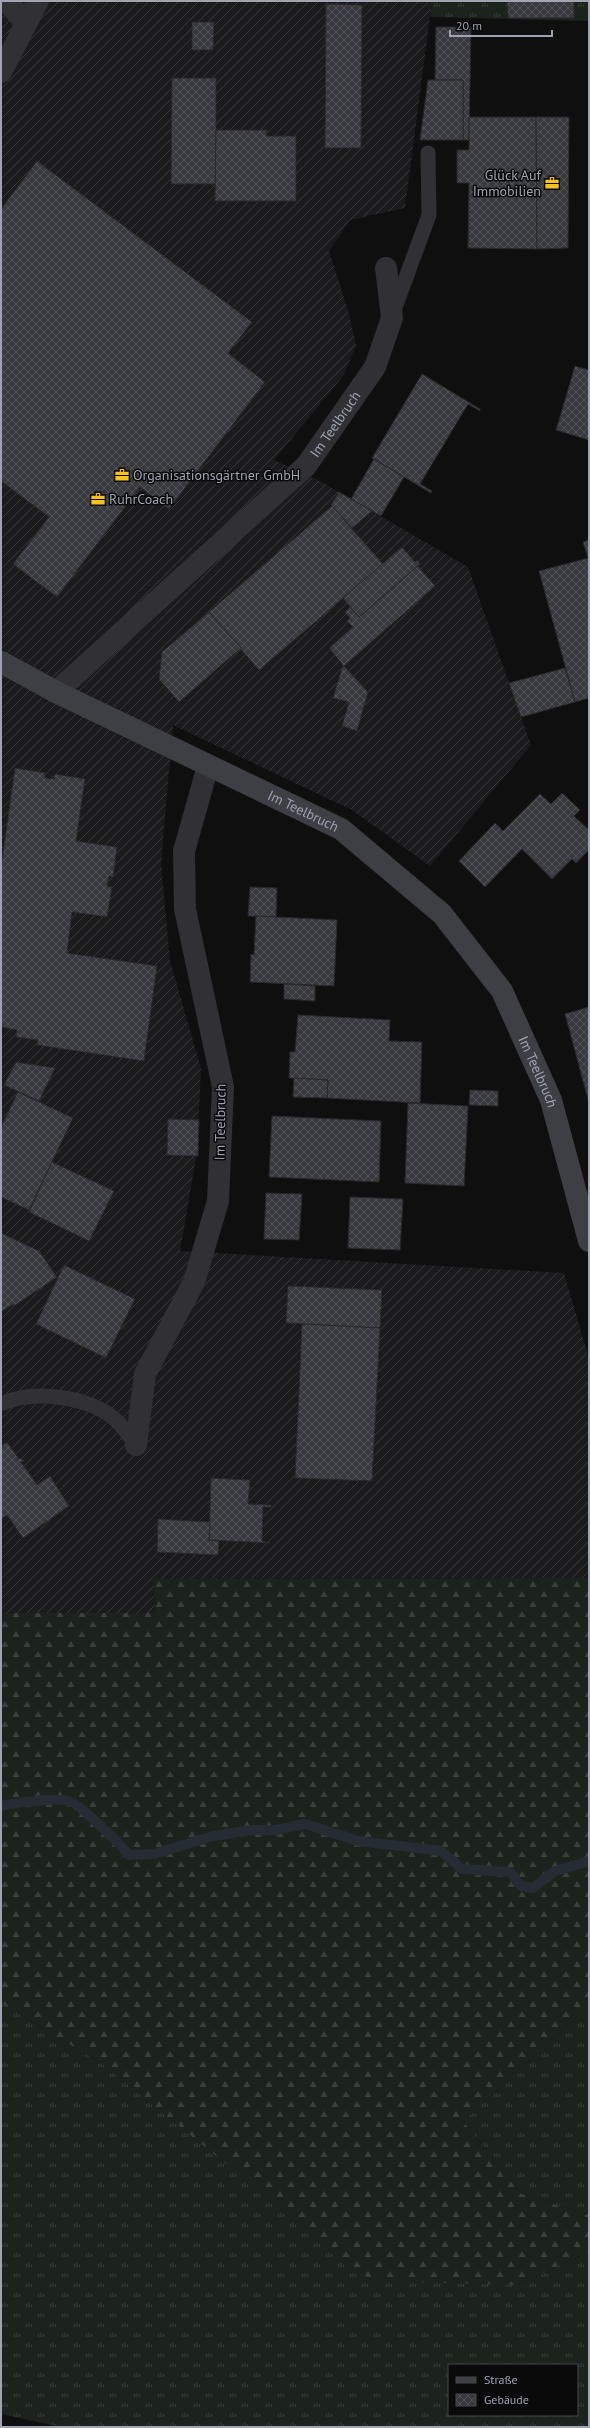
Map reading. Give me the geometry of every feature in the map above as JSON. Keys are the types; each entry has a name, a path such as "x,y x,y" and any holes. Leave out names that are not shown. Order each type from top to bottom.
{"street":[{"path":"7,1 26,24"},
{"path":"1,72 38,1"},
{"name":"Im Teelbruch","path":"56,692 306,466 375,367 392,318 386,268"},
{"name":"Im Teelbruch","path":"1,662 56,692 340,829 442,914 502,991 551,1100 589,1241"},
{"name":"Im Teelbruch","path":"136,1445 145,1374 194,1282 218,1201 223,1087 185,910 184,851 208,766"}],"lane":[{"path":"392,318 429,215 428,153"},
{"path":"1,1404 24,1398 49,1396 84,1403 103,1411 117,1421 136,1445"}],"shaded area":[{"path":"1,1 432,1 405,208 350,220 329,251 348,310 356,345 344,375 274,460 320,481 468,567 531,745 430,866 352,810 173,725 161,863 170,961 201,1068 197,1152 180,1251 564,1273 589,1359 589,1578 155,1579 156,1613 1,1613"}],"green space":[{"path":"432,1 589,1 589,21 430,17"},
{"path":"589,1578 589,2005 463,2121 521,2194 589,2215 589,2252 517,2285 372,2281 102,2064 1,2003 1,1613 156,1613 154,1579"},
{"path":"1,2003 102,2064 517,2285 589,2252 589,2427 61,2427 1,2414"},
{"path":"589,2005 589,2215 521,2194 463,2121"}],"building":[{"path":"507,1 574,1 574,18 508,18"},
{"path":"326,4 362,5 361,148 325,148"},
{"path":"192,22 214,22 213,50 192,50"},
{"path":"436,27 471,27 469,140 463,140 463,80 435,80"},
{"path":"172,78 216,78 216,184 171,184"},
{"path":"428,80 463,80 463,140 420,140"},
{"path":"469,117 536,117 537,249 468,248 469,183 457,183 457,150 469,150"},
{"name":"Glück Auf Immobilien","path":"536,117 569,117 568,248 537,249"},
{"path":"216,130 267,130 266,136 296,136 296,201 215,201"},
{"path":"37,161 252,322 228,353 265,382 169,509 140,487 57,597 13,564 49,517 1,481 1,209"},
{"path":"575,366 589,370 589,440 556,430"},
{"path":"422,374 480,409 480,411 468,404 420,484 432,491 431,493 372,458"},
{"path":"374,459 404,477 381,516 351,499"},
{"path":"339,492 372,511 352,528 331,505"},
{"path":"332,506 383,564 259,670 209,612"},
{"path":"589,540 589,698 575,702 539,571 588,558 583,542"},
{"path":"402,547 415,562 417,560 420,564 359,617 343,598"},
{"path":"418,566 435,586 344,666 329,648 353,627 347,621 350,618 345,612 350,607 359,617"},
{"path":"209,612 241,648 179,702 159,679 162,652"},
{"path":"343,665 368,692 357,731 342,726 349,702 333,698"},
{"path":"565,668 575,702 521,717 509,683"},
{"path":"15,768 45,773 45,778 54,779 55,774 85,779 76,841 117,847 113,877 109,876 107,886 112,887 107,917 72,912 67,953 157,966 144,1061 37,1045 38,1040 16,1037 17,1030 1,1027 1,867"},
{"path":"562,793 580,810 574,816 589,830 589,850 576,863 572,859 552,879 522,849 485,887 459,861 495,823 503,831 540,794 551,804"},
{"path":"250,887 277,888 276,917 248,916"},
{"path":"256,916 337,920 334,986 250,982 251,954 254,955"},
{"path":"284,984 315,986 315,1001 284,999"},
{"path":"589,1007 589,1103 565,1014"},
{"path":"298,1015 390,1020 389,1041 422,1042 420,1103 327,1098 328,1080 289,1078 290,1052 295,1052"},
{"path":"16,1062 55,1068 39,1101 4,1085"},
{"path":"294,1078 328,1080 327,1098 293,1097"},
{"path":"470,1090 498,1091 498,1106 469,1105"},
{"path":"18,1092 73,1118 29,1210 1,1197 1,1127"},
{"path":"408,1103 468,1106 464,1186 405,1183"},
{"path":"272,1116 381,1121 379,1182 269,1177"},
{"path":"168,1119 199,1120 198,1156 167,1155"},
{"path":"52,1162 114,1191 89,1241 29,1212"},
{"path":"266,1193 302,1194 299,1240 264,1239"},
{"path":"350,1197 403,1199 400,1250 348,1248"},
{"path":"1,1233 39,1251 57,1277 14,1306 13,1304 1,1312"},
{"path":"64,1265 135,1299 106,1358 36,1324"},
{"path":"288,1286 382,1290 380,1328 286,1323"},
{"path":"302,1324 380,1328 372,1481 295,1478"},
{"path":"7,1442 19,1459 21,1458 24,1461 21,1462 37,1485 50,1476 69,1506 23,1538 7,1515 1,1519 1,1446"},
{"path":"211,1478 250,1480 248,1504 271,1505 271,1507 263,1507 262,1541 270,1543 209,1540"},
{"path":"158,1519 210,1522 209,1540 219,1541 218,1555 157,1552"}],"waterway":[{"path":"1,1806 45,1800 69,1801 82,1809 129,1855 154,1854 213,1836 252,1830 276,1830 305,1824 358,1841 441,1851 462,1869 510,1872 521,1886 533,1888 555,1871 589,1861"}],"place":[{"name":"Glück Auf Immobilien","path":"552,183"},
{"name":"Organisationsgärtner GmbH","path":"122,475"},
{"name":"RuhrCoach","path":"98,499"}]}
